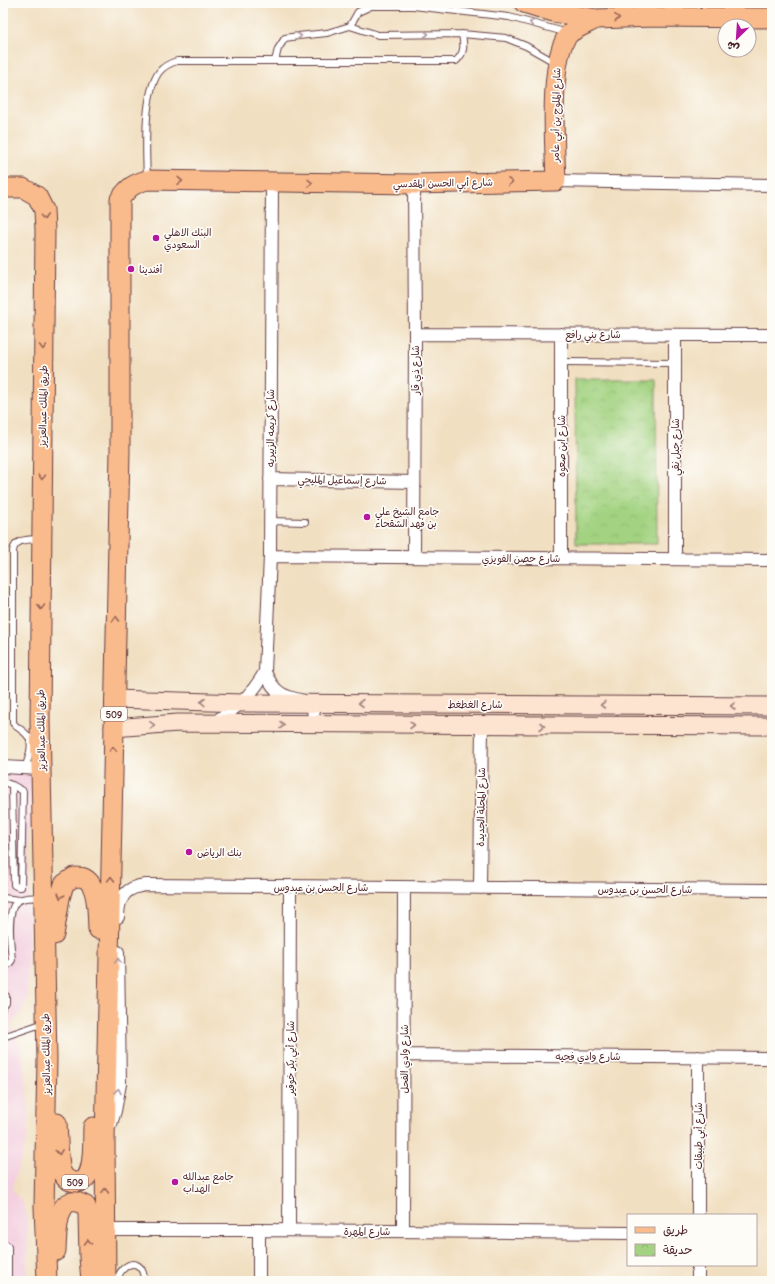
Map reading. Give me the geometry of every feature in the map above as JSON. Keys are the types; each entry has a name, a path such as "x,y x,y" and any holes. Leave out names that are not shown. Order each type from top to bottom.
{"main road":[{"path":"524,3 553,12 596,19 654,17 772,18"},
{"path":"569,34 596,19"},
{"name":"شارع الملوح بن أبي عامر","path":"556,181 555,81 557,64 562,47 569,34"},
{"name":"شارع أبي الحسن المقدسي","path":"114,699 120,451 120,199 128,189 136,183 147,180 414,184 556,181"},
{"name":"طريق الملك عبدالعزيز","path":"3,188 23,188 37,196 44,210 45,231 40,720 33,769 44,896 47,1059 44,1207 47,1281"},
{"name":"509","path":"106,1281 105,1230 107,1061 114,699"},
{"path":"45,966 54,936 60,898 64,884 74,877 84,878 92,885 97,903 98,934 109,960"},
{"name":"509","path":"47,1059 53,1072 56,1086 58,1141 62,1172 67,1179 72,1182 80,1182 85,1180 90,1170 93,1106 97,1082 107,1061"},
{"name":"509","path":"55,1281 59,1219 62,1208 71,1201 79,1202 86,1206 88,1213 90,1281"}],"street":[{"name":"شارع أبي الحسن المقدسي","path":"556,181 772,185"},
{"name":"شارع كريمه الزبيريه","path":"212,724 242,703 254,690 265,672 270,556 272,183"},
{"name":"شارع ذي قار","path":"414,184 414,557"},
{"name":"شارع بني رافع","path":"415,334 772,335"},
{"name":"شارع ابن صعوه","path":"561,334 561,558"},
{"name":"شارع جبل نقي","path":"675,335 675,559"},
{"name":"شارع إسماعيل المليحي","path":"270,479 414,482"},
{"name":"شارع حصن الفويزي","path":"270,556 772,560"},
{"path":"265,672 274,689 283,695 313,703 314,725"},
{"name":"شارع الغطغط","path":"114,699 242,703 772,706"},
{"path":"177,701 171,706 170,714 171,718 178,723"},
{"path":"114,728 178,723 482,726 772,726"},
{"name":"شارع المحلة الجديدة","path":"480,888 482,726"},
{"path":"3,766 33,769"},
{"name":"شارع الحسن بن عبدوس","path":"106,1142 115,1111 120,1084 118,908 123,897 135,886 772,890"},
{"name":"شارع أبي بكر خوقير","path":"289,1230 290,886"},
{"name":"شارع وادي الفحل","path":"403,1231 404,887"},
{"name":"شارع وادي فحيه","path":"404,1055 772,1058"},
{"name":"شارع أبي طبيقات","path":"698,1057 698,1214"},
{"name":"شارع المهرة","path":"105,1230 627,1232"},
{"path":"259,1230 259,1281"},
{"path":"698,1266 698,1281"}],"lane":[{"path":"350,26 358,12 371,6 413,6 509,17 569,34"},
{"path":"275,61 278,49 286,38 327,33 350,26 378,35 462,34 506,38 526,46 557,64"},
{"path":"147,180 147,120 151,89 157,75 167,64 177,61 456,61 462,54 462,34"},
{"path":"561,362 675,363"},
{"path":"270,521 305,522"},
{"path":"33,769 31,744 25,732 18,729 13,723 13,551 15,545 20,541 41,539"},
{"path":"3,782 12,785 23,791 21,887 14,885 12,785"},
{"path":"3,898 20,900 44,896"},
{"path":"3,965 9,964 12,960 10,914 16,903 20,900"},
{"path":"3,993 6,996 6,1003 3,1007"},
{"path":"3,1037 46,1022"},
{"path":"3,1085 3,1091"},
{"path":"3,1244 7,1245 8,1247 8,1281"},
{"path":"117,1281 122,1270 131,1264 135,1264 141,1268 144,1281"}],"shaded area":[{"path":"3,771 32,771 27,998 21,1013 10,1025 22,1050 28,1101 28,1135 12,1188 14,1193 22,1201 26,1214 28,1235 27,1281 3,1281"}],"green space":[{"path":"575,379 656,379 657,544 576,544"}],"place":[{"name":"البنك الاهلي السعودي","path":"156,238"},
{"name":"أفندينا","path":"131,269"},
{"name":"جامع الشيخ علي بن فهد الشقحاء","path":"367,517"},
{"name":"بنك الرياض","path":"189,852"},
{"name":"جامع عبدالله الهداب","path":"175,1182"}]}
